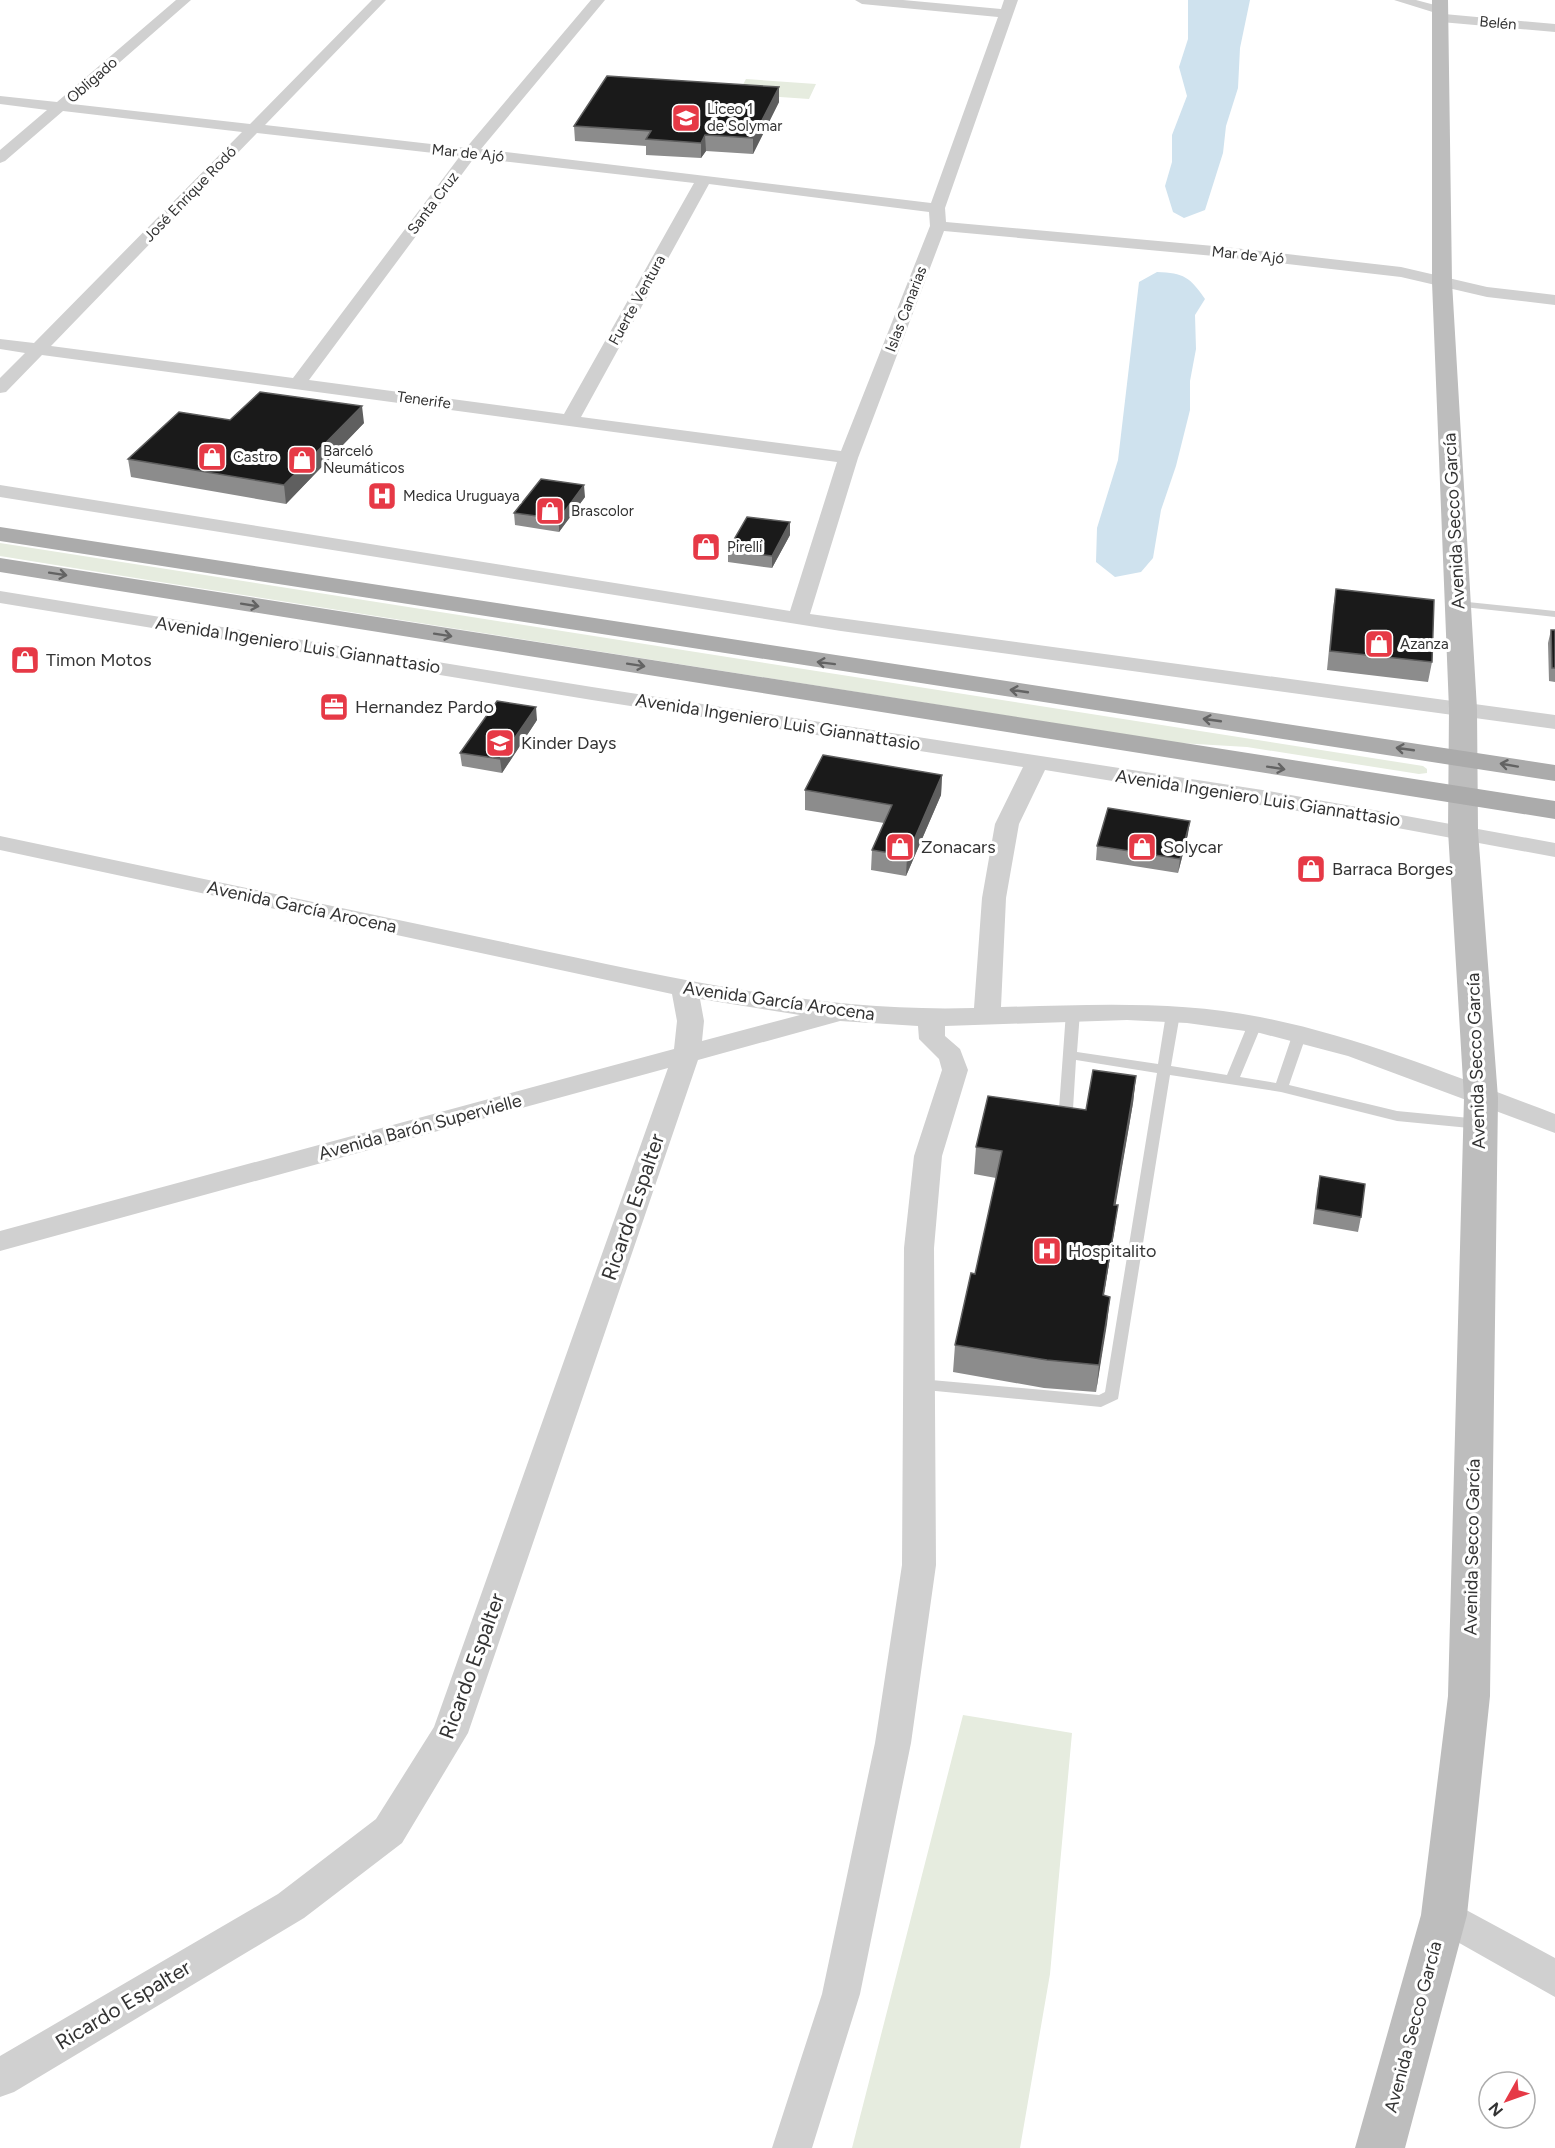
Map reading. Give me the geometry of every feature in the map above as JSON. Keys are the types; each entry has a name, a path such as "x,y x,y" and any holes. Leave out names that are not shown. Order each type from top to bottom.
{"main road":[{"path":"0,534 821,663 1463,757 1555,773"},
{"name":"Avenida Ingeniero Luis Giannattasio","path":"0,565 1555,810"}],"street":[{"name":"Obligado","path":"0,158 183,0"},
{"name":"José Enrique Rodó","path":"0,388 40,350 379,0"},
{"name":"Santa Cruz","path":"298,383 470,153 598,0"},
{"path":"862,0 1009,7"},
{"name":"Belén","path":"1401,0 1555,28"},
{"name":"Islas Canarias","path":"798,618 848,458 937,217 1009,7"},
{"name":"Avenida Secco García","path":"1380,2148 1444,1915 1469,1696 1480,1111 1463,831 1463,709 1442,282 1441,9"},
{"name":"Mar de Ajó","path":"0,100 704,179 937,217 1401,272 1487,292 1555,300"},
{"name":"Fuerte Ventura","path":"570,420 704,179"},
{"name":"Tenerife","path":"0,344 848,458"},
{"path":"0,491 798,618 1555,722"},
{"name":"Avenida Ingeniero Luis Giannattasio","path":"0,597 1463,831 1555,850"},
{"path":"987,1017 994,898 1007,824 1037,762"},
{"name":"Avenida García Arocena","path":"0,843 683,988 841,1013 931,1018 1074,1012 1173,1014 1255,1024 1300,1033 1356,1049 1480,1111 1555,1124"},
{"name":"Ricardo Espalter","path":"0,2079 291,1906 389,1831 450,1733 686,1055 692,1032 691,1007 683,988"},
{"name":"Avenida Barón Supervielle","path":"0,1241 841,1013"},
{"path":"792,2148 841,1994 893,1743 919,1565 919,1248 928,1156 955,1070 951,1055 932,1039 931,1018"},
{"path":"1444,1915 1555,1979"}],"lane":[{"path":"1458,604 1555,615"},
{"path":"1066,1109 1074,1012"},
{"path":"920,1385 1101,1401 1112,1395 1173,1014"},
{"path":"1232,1080 1255,1024"},
{"path":"1281,1088 1300,1033"},
{"path":"1070,1055 1165,1068 1281,1088 1397,1116 1480,1111"}],"shaded area":[{"path":"746,79 816,84 809,99 738,94"},
{"path":"0,543 1423,766 1427,769 1427,773 1419,774 1247,747 1179,743 154,581 0,556"},
{"path":"963,1715 1072,1733 1050,1974 1020,2148 852,2148"}],"water":[{"path":"1188,0 1250,0 1240,48 1238,88 1226,126 1223,153 1205,210 1184,218 1173,212 1165,186 1172,162 1172,135 1187,96 1179,67 1188,39"},
{"path":"1157,272 1186,278 1205,299 1195,315 1196,349 1190,381 1190,410 1176,466 1161,510 1153,558 1141,572 1115,577 1096,562 1097,528 1118,460 1139,282"}],"building":[{"path":"607,76 779,87 753,138 705,135 701,143 646,139 651,131 574,126"},
{"path":"260,392 362,406 284,485 128,459 179,412 230,420"},
{"path":"541,479 584,485 559,519 514,513"},
{"path":"747,517 790,522 772,556 728,550"},
{"name":"Azanza","path":"1336,589 1434,600 1432,662 1330,651"},
{"path":"1551,630 1555,630 1555,668 1552,668"},
{"path":"497,701 536,707 500,759 460,753"},
{"path":"823,755 942,775 907,856 872,850 892,805 805,790"},
{"name":"Solycar","path":"1108,808 1190,821 1180,859 1097,846"},
{"name":"Hospitalito","path":"1093,1070 1136,1076 1114,1205 1118,1205 1103,1295 1110,1297 1099,1365 1047,1360 955,1345 971,1273 975,1274 1002,1151 976,1147 988,1096 1086,1110"},
{"path":"1320,1176 1365,1184 1361,1217 1316,1209"}],"place":[{"name":"Liceo 1 de Solymar","path":"686,118"},
{"name":"Castro","path":"212,457"},
{"name":"Barceló Neumáticos","path":"302,460"},
{"name":"Medica Uruguaya","path":"382,496"},
{"name":"Brascolor","path":"550,511"},
{"name":"Pirelli","path":"706,547"},
{"name":"Azanza","path":"1379,644"},
{"name":"Timon Motos","path":"25,660"},
{"name":"Hernandez Pardo","path":"334,707"},
{"name":"Kinder Days","path":"500,743"},
{"name":"Zonacars","path":"900,847"},
{"name":"Solycar","path":"1142,847"},
{"name":"Barraca Borges","path":"1311,869"},
{"name":"Hospitalito","path":"1047,1251"}]}
